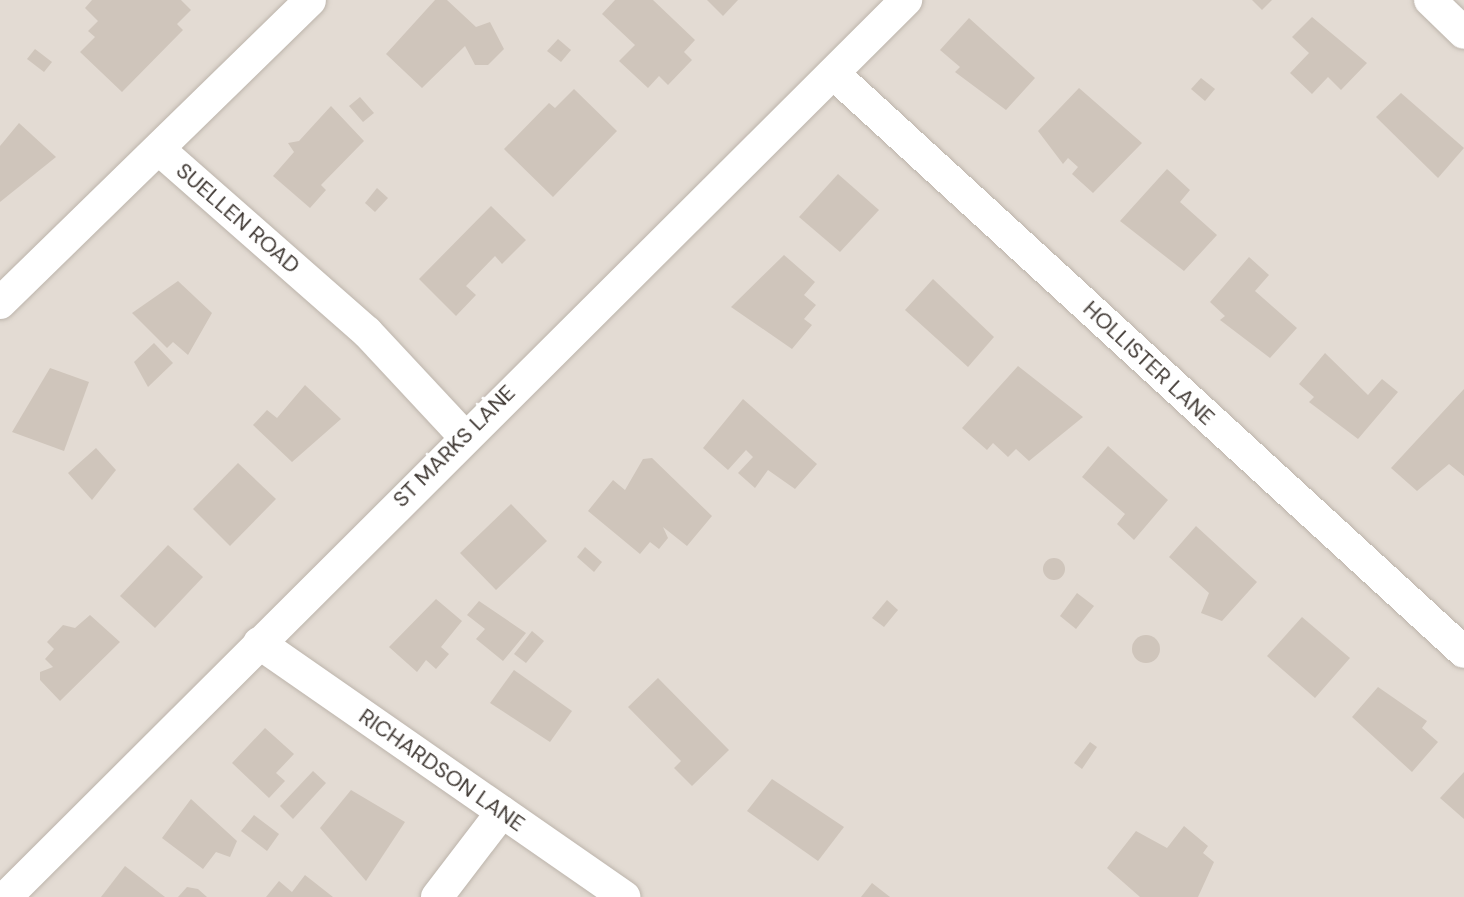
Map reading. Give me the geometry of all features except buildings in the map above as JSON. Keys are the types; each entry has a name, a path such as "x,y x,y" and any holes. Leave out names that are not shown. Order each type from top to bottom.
{"street":[{"name":"SUELLEN ROAD","path":"310,0 162,152 367,332 463,435"},
{"name":"ST MARKS LANE","path":"6,897 463,435 906,0"},
{"path":"1430,0 1464,33"},
{"name":"HOLLISTER LANE","path":"833,73 1464,652"},
{"path":"0,303 162,152"},
{"name":"RICHARDSON LANE","path":"259,643 624,897"},
{"path":"437,897 502,812"}],"shaded area":[{"path":"0,0 1464,0 1464,897 0,897"}]}
